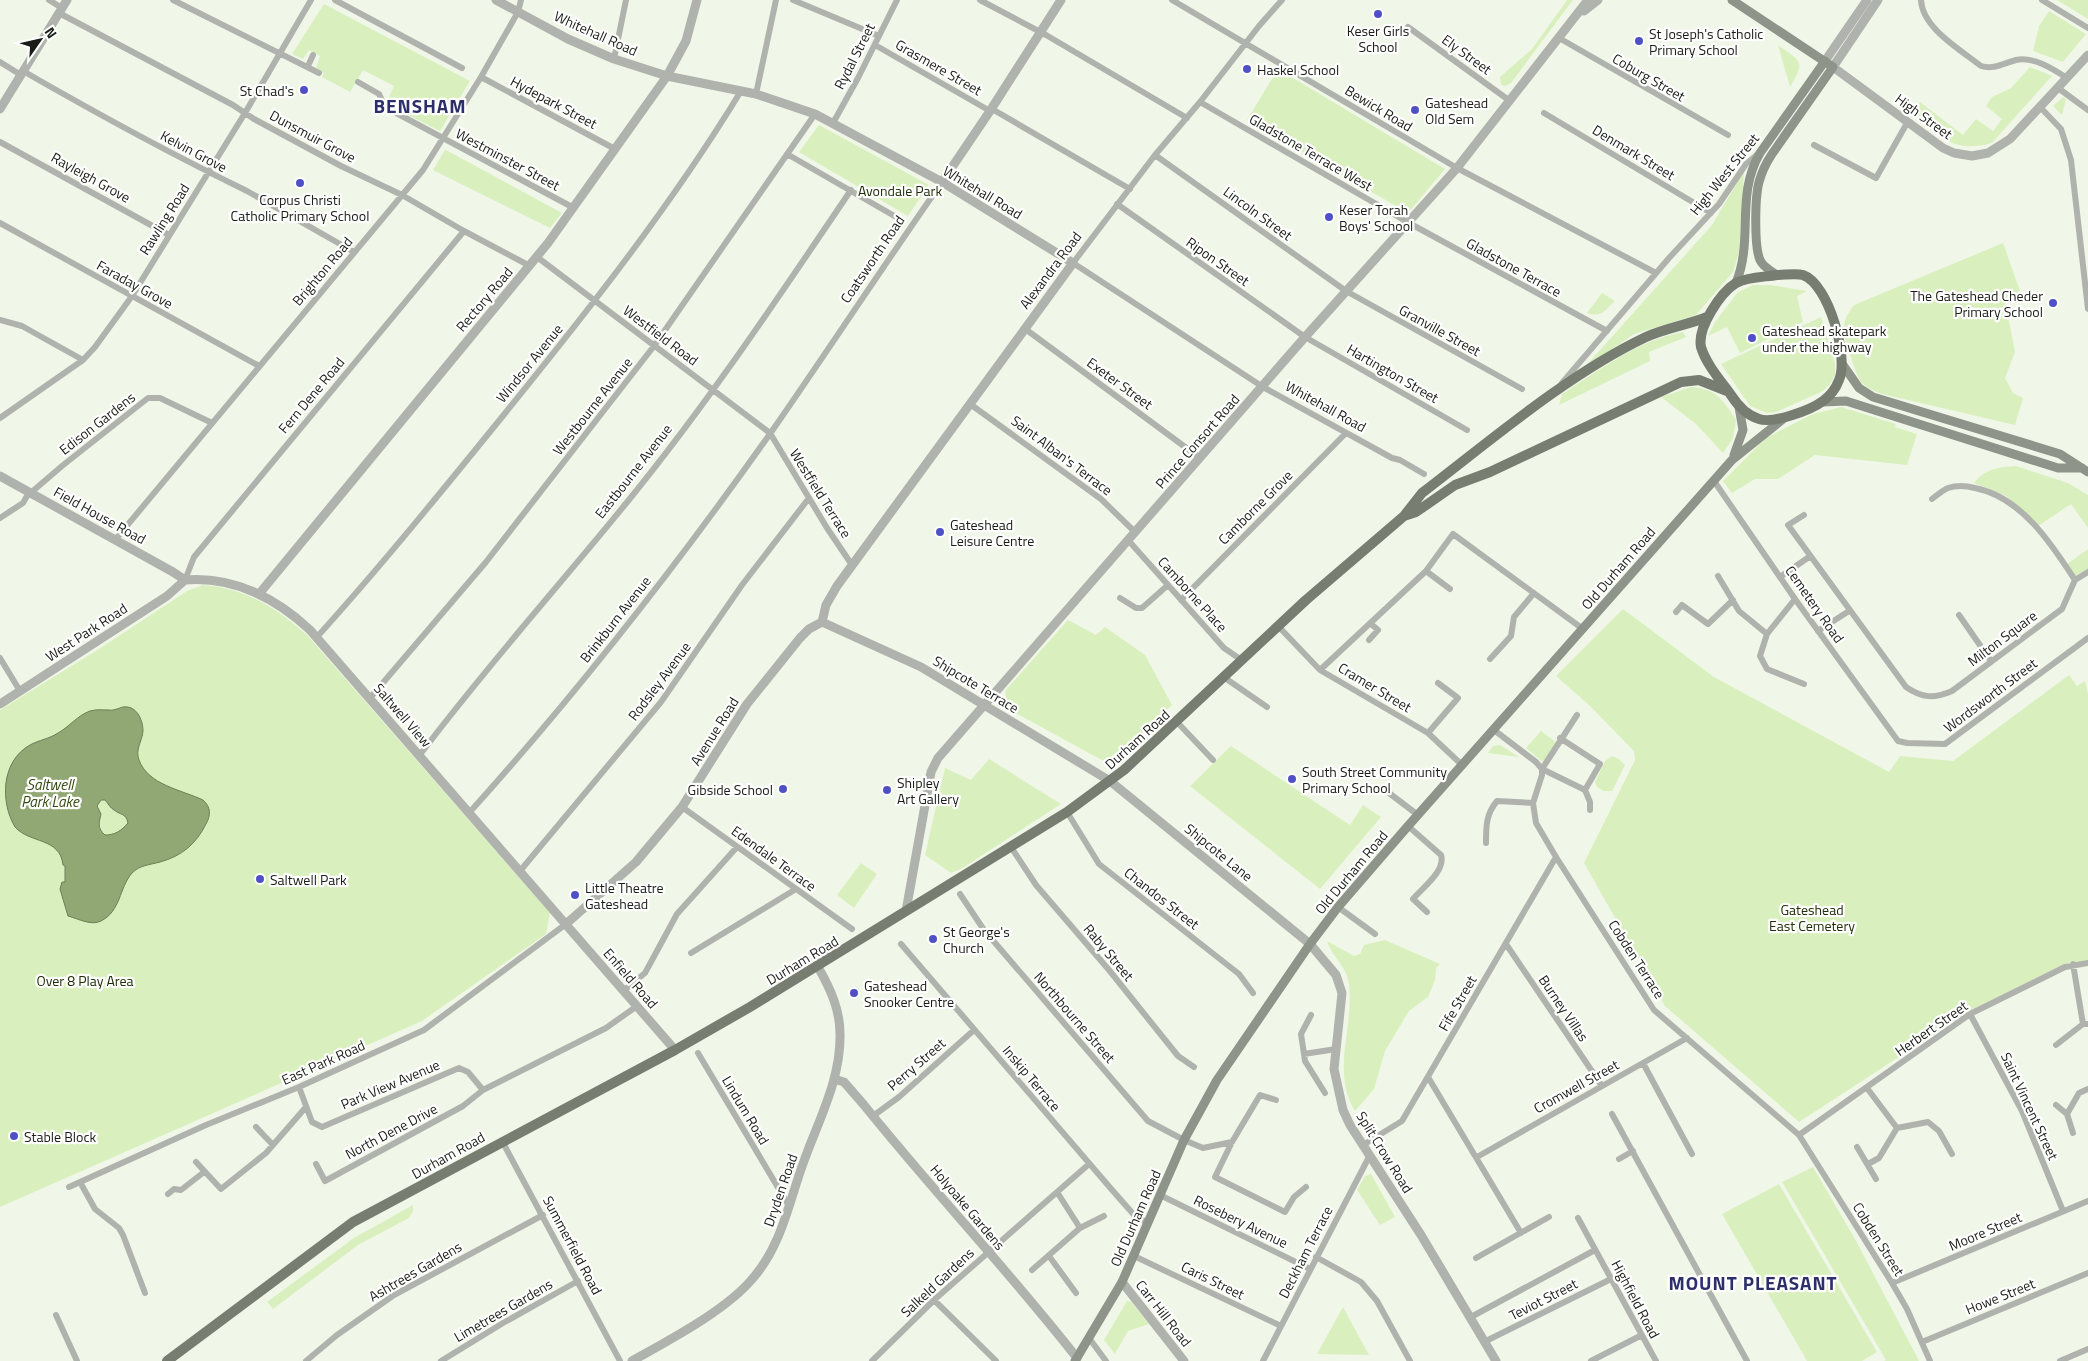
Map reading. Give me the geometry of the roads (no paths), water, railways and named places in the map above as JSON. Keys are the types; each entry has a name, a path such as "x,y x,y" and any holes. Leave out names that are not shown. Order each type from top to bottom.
{"main road":[{"path":"1732,0 1834,67"},
{"name":"High West Street","path":"1760,153 1825,61"},
{"name":"High West Street","path":"1777,275 1764,265 1758,251 1758,187 1767,162 1834,67"},
{"path":"1760,153 1752,168 1747,185 1744,257 1736,283 1707,317 1700,332 1702,348 1706,359 1739,407 1761,420 1782,419 1822,402 1846,401 2058,468 2085,470"},
{"path":"1736,283 1777,275 1803,275 1819,288 1827,304 1843,366 1859,388 1873,397 2060,454 2085,470"},
{"path":"1404,516 1422,493 1570,382 1645,338 1707,317"},
{"path":"1822,402 1835,388 1843,366"},
{"path":"1404,516 1416,512 1455,485 1490,472 1681,382 1699,380 1728,391"},
{"name":"Old Durham Road","path":"1732,460 1742,439 1743,430 1739,407"},
{"name":"Old Durham Road","path":"1076,1359 1122,1282 1184,1140 1217,1080 1310,944 1338,907 1408,826 1732,460 1782,419"},
{"name":"Durham Road","path":"174,1359 353,1222 675,1050 818,967 1067,812 1110,781 1225,678 1306,600 1404,516"}],"street":[{"name":"Dunsmuir Grove","path":"49,0 245,113 341,166 402,195 530,266"},
{"path":"173,0 319,73"},
{"name":"Rawling Road","path":"0,418 83,360 95,347 132,296 312,0"},
{"path":"335,0 462,68"},
{"name":"Whitehall Road","path":"496,0 568,38 614,59 667,76 756,94 815,114 833,123 942,182 1072,263 1263,387 1424,474"},
{"name":"Brighton Road","path":"115,540 423,170 481,77 518,12 521,0"},
{"path":"614,59 626,0"},
{"name":"Rectory Road","path":"259,594 530,266 574,208 667,76 686,41 697,0"},
{"path":"756,94 776,0"},
{"path":"793,0 879,36"},
{"name":"Rydal Street","path":"833,123 897,0"},
{"path":"980,0 1187,118"},
{"name":"Coatsworth Road","path":"770,433 991,110 1061,0"},
{"name":"Bewick Road","path":"1172,0 1457,168 1656,273"},
{"name":"Alexandra Road","path":"852,565 1072,263 1155,155 1282,0"},
{"name":"Prince Consort Road","path":"906,911 931,772 938,758 1305,337 1457,168 1588,0"},
{"name":"Prince Consort Road","path":"1574,19 1598,0"},
{"name":"High West Street","path":"1825,61 1867,0"},
{"name":"High West Street","path":"1834,67 1878,0"},
{"path":"1921,0 1924,16 1935,30 1981,66 1990,68 2023,59 2046,66 2067,78"},
{"path":"2042,0 2088,28"},
{"path":"0,108 63,7"},
{"name":"Ely Street","path":"1408,27 1510,101"},
{"name":"Coburg Street","path":"1559,38 1728,135"},
{"name":"Grasmere Street","path":"875,45 1130,188"},
{"path":"308,66 313,55"},
{"name":"High Street","path":"1834,67 1943,148 1963,156 1981,155 2003,145 2088,55"},
{"name":"Kelvin Grove","path":"0,62 208,173 247,191 354,252"},
{"name":"Hydepark Street","path":"481,77 615,149"},
{"name":"Westminster Street","path":"358,82 380,94 385,107 574,208"},
{"path":"2058,88 2088,110"},
{"name":"Windsor Avenue","path":"317,637 424,512 596,301 719,127 741,91"},
{"path":"404,117 406,101"},
{"name":"Gladstone Terrace West","path":"1200,102 1409,223"},
{"path":"2040,107 2061,129 2068,148 2088,305"},
{"name":"Denmark Street","path":"1544,113 1710,213"},
{"name":"Westbourne Avenue","path":"370,698 486,562 654,346 815,114"},
{"path":"1814,145 1876,178 1907,123"},
{"name":"Rayleigh Grove","path":"0,142 170,235"},
{"name":"High West Street","path":"1547,399 1724,197 1739,172 1760,153"},
{"path":"787,154 903,221"},
{"name":"Lincoln Street","path":"1155,155 1346,291"},
{"name":"Eastbourne Avenue","path":"419,756 455,709 629,499 768,312 851,190"},
{"name":"Ripon Street","path":"1117,204 1305,337"},
{"name":"Gladstone Terrace","path":"1409,223 1607,331"},
{"name":"Faraday Grove","path":"0,224 259,366"},
{"name":"Fern Dene Road","path":"185,580 194,557 464,231"},
{"name":"Westfield Road","path":"537,257 654,346 684,366 770,433"},
{"name":"Granville Street","path":"1346,291 1522,389"},
{"path":"0,320 22,326 83,360"},
{"name":"Exeter Street","path":"1024,328 1200,458"},
{"name":"Hartington Street","path":"1305,337 1467,430"},
{"name":"Edison Gardens","path":"0,518 23,503 62,466 148,398 160,398 212,422"},
{"name":"Saint Alban's Terrace","path":"970,404 1101,499 1135,532"},
{"name":"Westfield Terrace","path":"770,433 852,565"},
{"name":"Brinkburn Avenue","path":"469,813 504,775 604,655 686,548 770,433"},
{"name":"Camborne Grove","path":"1181,600 1346,433"},
{"name":"Field House Road","path":"0,476 185,580"},
{"name":"Cemetery Road","path":"1714,481 1795,600 1898,741"},
{"path":"1932,499 1948,488 1957,486 1987,490 2005,499 2040,531 2075,580 2088,572"},
{"name":"Rodsley Avenue","path":"520,871 661,702 742,585 809,498"},
{"name":"Milton Square","path":"1804,515 1788,525 1809,557 1906,687 1924,697 1934,697 1952,691 1991,660 2062,609 2075,580"},
{"path":"1320,670 1426,571 1453,534 1583,629"},
{"name":"Camborne Place","path":"1128,540 1224,648 1243,661"},
{"path":"1780,577 1809,557"},
{"path":"822,622 826,605 852,565"},
{"path":"1426,571 1450,589"},
{"path":"1718,576 1739,611 1767,634"},
{"name":"Saltwell View","path":"185,580 208,579 239,586 259,594 296,617 317,637 566,924"},
{"name":"West Park Road","path":"0,704 167,596 185,580"},
{"path":"1120,598 1136,608 1142,608 1168,585"},
{"path":"1490,659 1511,636 1514,617 1534,593"},
{"path":"1676,612 1682,605 1708,624 1733,600"},
{"path":"1795,600 1767,634 1760,656 1767,669 1804,684"},
{"path":"1818,631 1849,611"},
{"path":"1959,616 1991,660"},
{"name":"Shipcote Terrace","path":"822,622 921,667 1110,781"},
{"name":"Avenue Road","path":"566,924 636,862 682,807 747,704 800,638 809,629 822,622"},
{"path":"1369,640 1378,630 1370,623"},
{"name":"Cramer Street","path":"1279,627 1320,670 1428,733 1462,765"},
{"name":"Wordsworth Street","path":"1898,741 1945,744 2088,638"},
{"path":"0,658 20,691"},
{"path":"1225,678 1267,707"},
{"path":"1428,733 1458,698 1438,683"},
{"path":"1486,843 1487,818 1490,809 1497,801 1533,803 1542,775 1542,769 1560,738 1577,715"},
{"path":"1177,722 1213,760"},
{"path":"1494,730 1536,762 1542,769 1585,790"},
{"path":"1560,738 1600,764 1585,790 1590,810"},
{"name":"Shipcote Lane","path":"1110,781 1310,944"},
{"path":"1390,793 1418,815"},
{"name":"Cobden Terrace","path":"1533,803 1533,813 1556,857 1654,1010 1799,1135"},
{"name":"Edendale Terrace","path":"682,807 852,929"},
{"name":"Chandos Street","path":"1067,812 1098,864 1239,974 1254,993"},
{"path":"1408,826 1441,855 1442,859 1440,868 1413,899 1427,912"},
{"path":"624,991 645,973 677,914 737,847"},
{"name":"Raby Street","path":"1011,847 1036,885 1109,970 1178,1056 1194,1067"},
{"name":"Fife Street","path":"1363,1145 1402,1121 1556,857"},
{"path":"691,953 796,889"},
{"name":"Northbourne Street","path":"960,894 984,930 1148,1120 1203,1148 1232,1142"},
{"path":"1338,907 1375,934"},
{"name":"Enfield Road","path":"566,924 675,1050"},
{"name":"East Park Road","path":"69,1187 206,1125 299,1087 424,1030 566,924"},
{"name":"Inskip Terrace","path":"900,944 1135,1216 1148,1223"},
{"name":"Split Crow Road","path":"1310,944 1336,975 1342,993 1334,1069 1343,1110 1350,1125 1486,1341 1496,1361"},
{"name":"Burney Villas","path":"1506,944 1602,1086"},
{"name":"Herbert Street","path":"1799,1135 1970,1014 2073,964 2088,962"},
{"path":"2056,1045 2085,1024 2073,964"},
{"name":"Dryden Road","path":"632,1361 672,1338 733,1298 753,1278 776,1242 804,1159 825,1108 834,1079 840,1048 836,1002 818,967"},
{"path":"483,1090 606,1028 637,1006"},
{"name":"Saint Vincent Street","path":"1970,1014 2022,1111 2063,1211"},
{"path":"1311,1015 1301,1034 1305,1061 1325,1093"},
{"name":"Perry Street","path":"873,1116 899,1096 974,1030"},
{"name":"Cromwell Street","path":"1477,1157 1687,1038"},
{"path":"1304,1054 1336,1049"},
{"name":"Lindum Road","path":"698,1053 789,1206"},
{"path":"1643,1063 1692,1154"},
{"name":"Park View Avenue","path":"299,1087 312,1122 322,1127 459,1068 468,1072 483,1090"},
{"path":"1428,1077 1521,1233"},
{"name":"Holyoake Gardens","path":"834,1079 844,1082 1044,1316 1076,1359"},
{"path":"1867,1088 1897,1128"},
{"path":"2067,1114 2079,1093 2088,1088"},
{"name":"North Dene Drive","path":"316,1164 325,1181 463,1106 483,1090"},
{"path":"1276,1100 1260,1095 1232,1142 1215,1177 1285,1212 1294,1197 1306,1186"},
{"path":"2056,1105 2067,1114 2073,1133"},
{"path":"196,1162 221,1188 273,1145 306,1107"},
{"path":"1612,1114 1668,1213 1747,1361"},
{"path":"1868,1164 1878,1158 1897,1128 1928,1122 1939,1131 1952,1154"},
{"path":"256,1127 273,1145"},
{"name":"Cobden Street","path":"1799,1135 1907,1309 1930,1361"},
{"name":"Summerfield Road","path":"502,1141 620,1361"},
{"path":"1857,1147 1876,1179"},
{"path":"1619,1159 1632,1151"},
{"name":"Deckham Terrace","path":"1263,1361 1370,1156"},
{"name":"Salkeld Gardens","path":"872,1361 934,1300 1089,1164"},
{"path":"168,1194 174,1189 181,1190 204,1172"},
{"path":"80,1182 91,1205 119,1228 146,1293"},
{"path":"1056,1192 1080,1228"},
{"name":"Rosebery Avenue","path":"1160,1195 1310,1269"},
{"name":"Moore Street","path":"1892,1284 2088,1201"},
{"name":"Ashtrees Gardens","path":"306,1361 337,1334 394,1295 543,1215"},
{"path":"1032,1270 1080,1228 1104,1216"},
{"path":"1476,1258 1549,1217"},
{"name":"Highfield Road","path":"1578,1218 1656,1361"},
{"path":"1471,1317 1595,1250"},
{"path":"1049,1256 1076,1292"},
{"name":"Caris Street","path":"1134,1256 1281,1326"},
{"path":"1316,1257 1361,1282 1377,1300 1410,1361"},
{"name":"Howe Street","path":"1922,1342 2088,1273"},
{"name":"Teviot Street","path":"1486,1341 1611,1279"},
{"name":"Limetrees Gardens","path":"441,1361 503,1323 578,1281"},
{"name":"Carr Hill Road","path":"1122,1282 1184,1361"},
{"path":"934,1300 996,1361"},
{"path":"56,1315 77,1361"},
{"path":"1591,1361 1642,1335"},
{"path":"1089,1338 1106,1361"},
{"path":"2060,1361 2088,1349"}],"water":[{"name":"Saltwell Park Lake","path":"121,707 132,708 142,722 143,731 138,756 143,768 167,786 203,800 208,805 209,814 208,821 198,838 188,848 168,859 135,870 124,885 116,905 108,917 93,923 68,916 60,889 62,882 65,882 65,866 61,856 50,845 28,836 15,827 7,806 6,783 13,761 20,752 30,745 55,735 81,715 90,711 112,710","holes":["101,800 105,800 113,809 124,816 128,823 118,832 105,835 100,828 101,814 97,806"]}],"place":[{"name":"Keser Girls School","path":"1378,14"},
{"name":"St Joseph's Catholic Primary School","path":"1639,41"},
{"name":"Haskel School","path":"1247,69"},
{"name":"St Chad's","path":"304,90"},
{"name":"Gateshead Old Sem","path":"1415,110"},
{"name":"Corpus Christi Catholic Primary School","path":"300,183"},
{"name":"Keser Torah Boys' School","path":"1329,217"},
{"name":"The Gateshead Cheder Primary School","path":"2053,303"},
{"name":"Gateshead skatepark under the highway","path":"1752,338"},
{"name":"Gateshead Leisure Centre","path":"940,532"},
{"name":"South Street Community Primary School","path":"1292,779"},
{"name":"Gibside School","path":"783,789"},
{"name":"Shipley Art Gallery","path":"887,790"},
{"name":"Saltwell Park","path":"260,879"},
{"name":"Little Theatre Gateshead","path":"575,895"},
{"name":"St George's Church","path":"933,939"},
{"name":"Gateshead Snooker Centre","path":"854,993"},
{"name":"Stable Block","path":"14,1136"}],"district":[{"name":"BENSHAM","path":"420,105"},
{"name":"MOUNT PLEASANT","path":"1753,1282"}],"park label":[{"name":"Avondale Park","path":"900,190"},
{"name":"Gateshead East Cemetery","path":"1812,918"},
{"name":"Over 8 Play Area","path":"85,980"}]}
